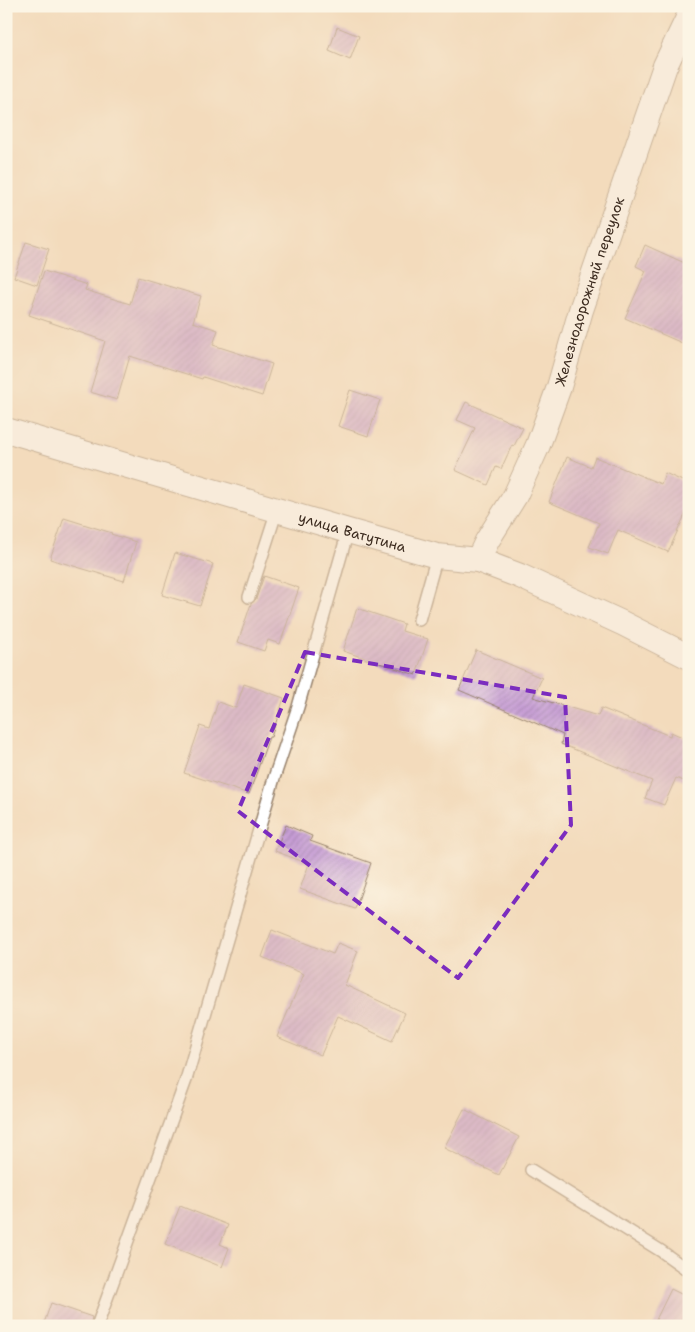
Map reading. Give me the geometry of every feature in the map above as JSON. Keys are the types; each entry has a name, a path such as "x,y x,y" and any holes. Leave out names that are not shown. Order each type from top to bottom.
{"street":[{"name":"Железнодорожный переулок","path":"478,560 487,541 515,496 538,445 665,66 689,16"},
{"name":"улица Ватутина","path":"6,430 437,556 478,560 520,576 588,607 689,657"}],"lane":[{"path":"249,597 277,510"},
{"path":"97,1326 186,1080 274,778 298,707 348,531"},
{"path":"419,620 437,556"},
{"path":"530,1170 661,1251 689,1271"}],"highlighted area":[{"path":"305,652 565,697 571,825 458,978 238,811"}],"building":[{"path":"337,27 359,36 350,60 329,51"},
{"path":"26,242 49,249 37,285 14,277"},
{"path":"645,245 689,265 689,344 682,343 625,318 646,271 636,266"},
{"path":"44,271 87,285 85,290 130,304 138,277 201,296 193,322 218,330 213,345 272,364 262,396 130,356 117,400 90,392 105,341 29,315"},
{"path":"350,390 380,400 368,436 338,426"},
{"path":"466,402 523,428 514,446 512,445 501,469 496,467 488,485 455,470 475,428 457,420"},
{"path":"567,457 591,467 595,457 661,484 665,473 689,484 689,506 668,552 618,530 608,554 589,547 599,523 549,502"},
{"path":"64,518 136,542 124,581 50,559"},
{"path":"175,553 213,564 200,606 162,595"},
{"path":"264,576 299,588 280,644 268,640 264,651 238,642 251,604 256,599"},
{"path":"357,608 404,624 402,631 428,639 416,675 343,651"},
{"path":"476,650 542,678 533,697 598,716 601,708 670,736 671,732 689,740 689,783 676,778 664,805 645,798 652,781 561,744 563,735 459,690"},
{"path":"244,684 284,698 249,794 184,773 200,726 209,729 218,702 236,708"},
{"path":"286,825 312,836 310,841 371,863 355,909 300,889 309,864 275,851"},
{"path":"272,930 333,954 338,943 358,951 345,985 405,1013 392,1041 338,1016 321,1055 277,1037 304,974 262,957"},
{"path":"464,1109 519,1137 499,1175 444,1148"},
{"path":"180,1206 228,1225 220,1244 229,1248 222,1267 165,1244"},
{"path":"671,1289 689,1298 689,1326 653,1326"},
{"path":"51,1303 92,1317 90,1326 43,1326"}]}
